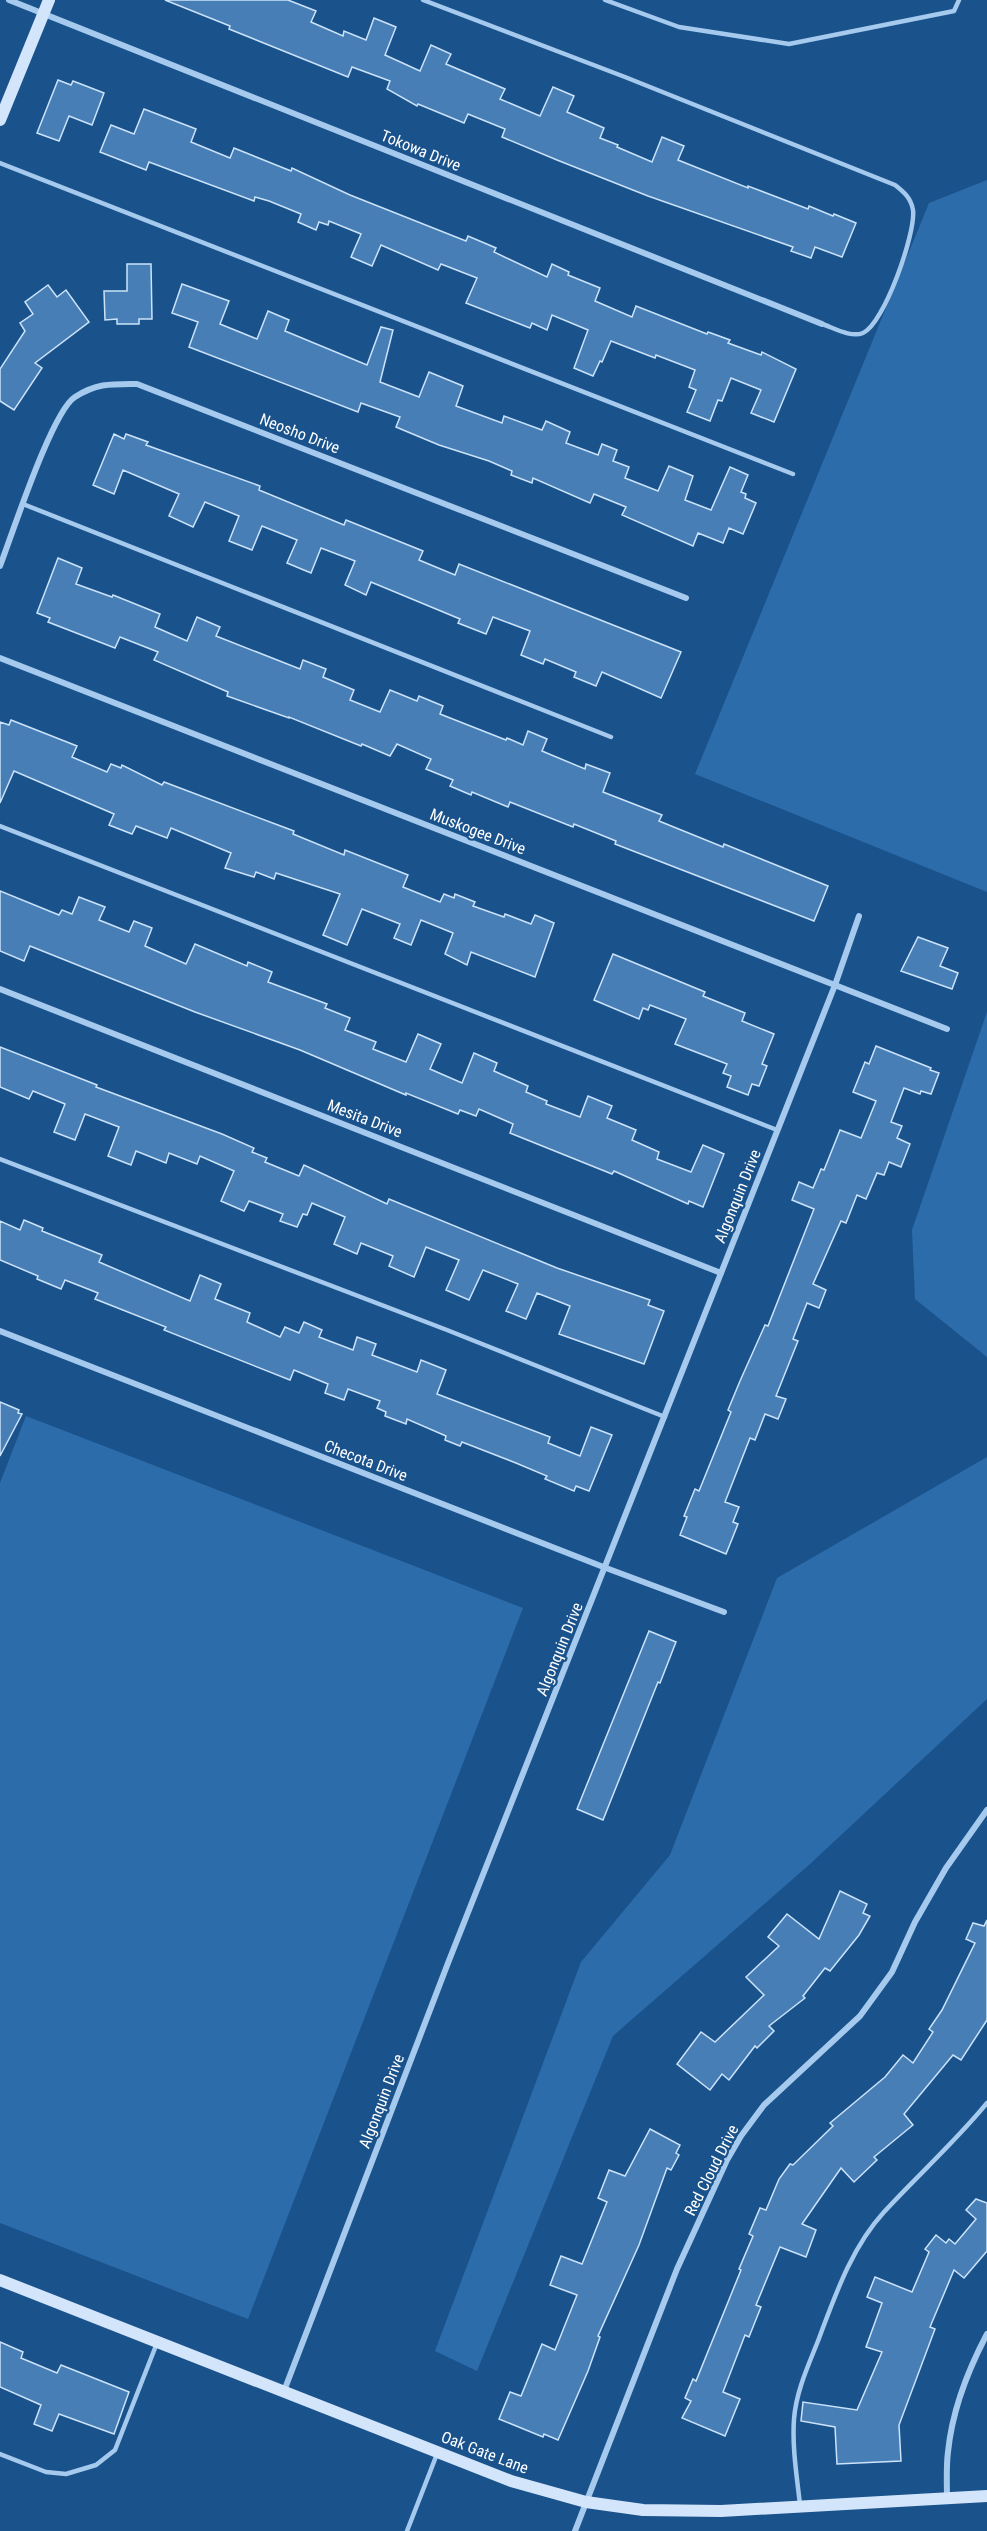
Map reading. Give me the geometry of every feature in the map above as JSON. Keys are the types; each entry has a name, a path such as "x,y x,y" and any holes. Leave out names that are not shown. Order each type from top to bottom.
{"street":[{"name":"Tokowa Drive","path":"9,0 822,324"},
{"path":"0,120 49,0"},
{"name":"Neosho Drive","path":"0,566 54,425 72,398 102,384 137,384 686,598"},
{"name":"Muskogee Drive","path":"0,658 947,1029"},
{"name":"Algonquin Drive","path":"284,2391 448,1963 606,1569 835,985 859,916"},
{"name":"Mesita Drive","path":"0,989 721,1273"},
{"name":"Checota Drive","path":"0,1331 606,1569 724,1612"},
{"name":"Red Cloud Drive","path":"575,2531 677,2269 736,2144 764,2105 860,2016 892,1972 915,1922 946,1868 987,1810"},
{"name":"Oak Gate Lane","path":"0,2280 511,2481 586,2502 643,2510 710,2511 987,2496"},
{"path":"947,2499 948,2452 955,2414 975,2356 987,2334"}],"lane":[{"path":"423,0 625,77 894,185 908,194 913,210 911,235 875,323 862,334 848,334 822,324"},
{"path":"604,0 679,27 789,44 954,11 959,0"},
{"path":"0,163 793,474"},
{"path":"23,504 611,737"},
{"path":"0,826 777,1130"},
{"path":"0,1159 447,1330 665,1417"},
{"path":"801,2506 794,2447 797,2396 839,2286 858,2245 883,2213 960,2136 987,2103"},
{"path":"0,2454 46,2472 66,2474 96,2465 115,2450 158,2342"},
{"path":"407,2531 438,2452"}],"shaded area":[{"path":"987,180 987,892 695,774 929,203"},
{"path":"987,1012 987,1357 915,1299 912,1230"},
{"path":"26,1416 523,1608 248,2319 0,2223 0,1483"},
{"path":"987,1457 987,1699 810,1864 613,2036 477,2371 435,2351 581,1962 670,1855 777,1578"}],"building":[{"path":"165,0 288,0 316,11 311,22 343,36 344,31 366,40 374,18 396,27 385,55 420,71 431,45 451,54 446,64 505,89 500,99 540,116 553,87 574,96 567,112 604,128 600,138 618,145 617,147 652,162 662,137 684,146 678,160 748,188 748,186 808,209 809,206 856,223 842,257 815,247 811,258 791,251 793,247 648,196 502,137 505,129 468,114 464,123 418,104 417,106 387,89 390,81 352,67 348,77 229,29 230,26"},
{"path":"58,80 71,85 73,81 104,93 92,125 69,116 59,141 37,133"},
{"path":"144,109 196,129 191,142 230,158 234,148 291,171 292,168 350,195 466,241 468,236 496,248 494,252 547,277 552,264 569,272 568,275 600,288 595,301 632,317 636,306 707,334 708,332 730,340 728,343 761,355 762,352 796,369 774,422 751,413 761,390 731,378 722,401 718,400 710,421 687,412 696,390 689,387 695,370 611,341 593,376 574,368 588,330 552,315 547,330 532,323 530,328 466,303 477,278 441,264 438,270 381,245 372,266 351,257 361,234 329,221 328,225 319,222 316,230 298,222 301,214 269,201 255,197 254,201 149,162 146,170 100,152 111,125 134,134"},
{"path":"127,264 151,264 152,319 139,319 139,324 117,324 117,319 105,320 104,291 127,291"},
{"path":"182,284 229,301 220,324 257,339 268,311 289,320 285,331 367,365 381,327 393,330 380,382 419,397 429,372 463,386 456,406 502,423 504,416 542,430 546,421 570,432 566,443 598,455 602,444 617,450 613,461 629,467 625,478 658,491 669,466 693,476 685,500 711,510 730,467 748,475 741,492 746,494 745,498 756,503 743,534 729,528 723,543 698,533 693,546 622,515 626,507 594,494 590,503 533,478 532,483 511,475 512,471 489,461 439,445 396,427 400,417 361,403 358,412 189,347 198,322 172,313"},
{"path":"48,285 57,297 66,290 89,322 35,363 42,368 14,410 0,401 0,369 25,331 20,323 33,314 25,302"},
{"path":"114,434 124,439 126,434 148,442 146,445 260,486 259,490 344,525 346,520 423,551 419,560 455,575 459,564 681,652 661,698 602,672 596,686 574,677 576,672 545,659 543,664 521,655 530,631 493,617 486,634 458,623 460,619 371,582 366,595 345,585 355,561 321,548 311,573 287,563 297,540 262,526 252,550 229,541 239,516 205,502 193,527 169,516 179,494 123,470 114,494 93,485"},
{"path":"58,558 82,568 76,584 112,597 113,595 160,614 155,627 187,641 197,617 220,627 216,636 300,669 303,660 326,669 323,677 354,690 350,700 380,712 390,690 417,701 419,696 443,706 440,714 506,740 507,738 523,745 528,731 547,739 542,751 585,769 586,764 610,773 603,792 662,815 659,821 723,847 724,844 828,886 814,921 615,844 616,841 574,824 573,827 510,802 508,807 472,792 471,795 450,786 453,780 426,769 431,759 397,744 390,756 362,744 361,746 289,717 227,696 228,692 154,660 158,652 120,637 115,648 48,622 50,618 37,613"},
{"path":"11,720 77,746 72,757 107,772 111,764 121,768 122,765 162,785 164,782 294,831 293,834 344,855 345,850 408,875 403,887 440,902 444,894 454,898 455,894 475,902 473,906 504,917 505,914 531,924 535,915 554,923 535,977 471,952 467,965 445,954 453,933 421,920 411,945 394,938 400,924 362,909 347,945 323,935 340,894 276,873 274,879 256,872 254,877 225,868 231,853 171,828 167,838 136,826 132,834 109,825 114,814 14,771 0,803 0,722 9,725"},
{"path":"0,891 59,915 62,910 72,914 79,897 105,907 99,920 129,932 134,921 152,928 145,946 186,964 195,944 247,966 248,962 272,972 268,982 327,1004 325,1008 350,1018 345,1030 376,1042 373,1049 406,1062 418,1034 441,1044 430,1069 462,1083 474,1053 497,1063 494,1071 528,1086 526,1092 547,1101 546,1104 580,1117 588,1096 612,1106 607,1118 636,1130 632,1140 659,1152 657,1159 691,1172 703,1145 724,1154 703,1207 689,1201 688,1204 614,1171 612,1174 510,1133 513,1124 479,1109 476,1116 460,1110 458,1114 406,1093 406,1095 300,1050 195,1012 30,946 24,961 0,951"},
{"path":"918,937 948,948 940,966 958,973 952,989 901,971"},
{"path":"613,954 705,992 703,996 745,1013 742,1021 774,1034 762,1064 767,1066 759,1086 752,1084 748,1095 727,1087 731,1076 723,1073 727,1064 675,1044 686,1019 650,1005 648,1010 643,1008 639,1019 594,1000"},
{"path":"876,1046 939,1073 931,1094 921,1091 920,1094 904,1088 891,1122 902,1126 897,1138 910,1144 901,1167 889,1162 884,1175 877,1173 866,1199 857,1195 846,1223 841,1221 813,1284 826,1290 819,1308 807,1303 793,1339 798,1341 776,1396 786,1399 778,1419 765,1414 755,1440 750,1438 725,1502 739,1507 733,1522 738,1524 726,1554 680,1535 687,1517 684,1516 695,1489 699,1491 731,1412 728,1410 765,1325 768,1326 814,1209 792,1200 799,1182 813,1188 821,1169 824,1170 840,1130 861,1138 876,1101 853,1092 865,1062 869,1064"},
{"path":"0,1047 97,1085 96,1087 222,1134 254,1148 252,1152 267,1158 265,1162 299,1176 304,1165 387,1204 389,1199 557,1268 650,1300 648,1305 664,1311 644,1364 559,1334 570,1306 537,1293 526,1319 506,1311 518,1284 483,1270 469,1300 446,1290 459,1260 426,1247 414,1277 389,1266 393,1256 361,1243 357,1254 334,1244 345,1217 312,1203 307,1215 303,1214 297,1227 280,1221 283,1214 249,1201 244,1211 221,1201 234,1171 200,1156 197,1164 169,1153 166,1163 136,1151 131,1165 108,1156 119,1127 85,1114 75,1140 54,1132 65,1104 33,1091 29,1099 0,1087"},
{"path":"24,1220 43,1228 42,1231 102,1255 99,1262 190,1301 200,1275 221,1284 215,1299 250,1313 247,1322 280,1337 285,1327 299,1333 304,1322 322,1330 319,1337 353,1350 357,1337 376,1344 372,1355 417,1372 421,1360 446,1370 437,1394 550,1437 548,1443 580,1456 591,1427 612,1435 589,1491 576,1486 574,1491 545,1479 547,1476 516,1463 462,1442 460,1446 445,1440 446,1436 407,1419 406,1424 385,1416 386,1412 377,1408 380,1401 348,1389 344,1400 325,1393 328,1384 294,1370 290,1380 164,1330 166,1327 95,1299 98,1293 65,1280 61,1289 37,1279 38,1276 0,1260 0,1221 20,1230"},
{"path":"0,1402 19,1410 18,1413 22,1414 0,1456"},
{"path":"649,1631 676,1642 603,1820 577,1809"},
{"path":"840,1891 867,1904 863,1913 870,1916 859,1935 830,1971 825,1968 803,1996 805,1998 769,2026 774,2031 757,2048 755,2046 729,2080 722,2074 710,2090 677,2064 701,2032 715,2042 764,1995 746,1977 779,1946 768,1937 787,1914 819,1939"},
{"path":"987,1920 987,2020 961,2060 953,2055 904,2114 913,2125 874,2157 877,2160 854,2182 841,2168 802,2224 816,2230 806,2257 780,2247 756,2305 761,2307 749,2337 745,2335 723,2392 740,2399 725,2436 682,2418 691,2401 685,2398 693,2379 696,2381 741,2270 739,2269 753,2236 749,2234 760,2208 766,2210 779,2179 790,2164 793,2165 833,2126 830,2123 885,2077 903,2055 913,2063 933,2032 929,2029 942,2010 975,1943 966,1939 973,1923 984,1926"},
{"path":"650,2129 680,2145 676,2153 679,2155 671,2170 667,2168 639,2245 598,2336 600,2337 588,2371 558,2440 544,2434 543,2437 499,2419 510,2392 521,2396 542,2344 555,2350 577,2295 550,2285 561,2256 582,2264 607,2202 598,2198 609,2170 625,2176"},
{"path":"976,2199 987,2203 987,2251 964,2278 954,2270 930,2327 935,2329 899,2425 901,2461 837,2464 835,2427 801,2421 803,2402 857,2410 882,2352 866,2347 882,2303 867,2297 875,2277 912,2292 929,2252 925,2249 936,2235 946,2243 949,2239 955,2244 976,2219 966,2210"},
{"path":"0,2342 23,2352 21,2358 57,2373 61,2365 129,2392 114,2434 59,2414 52,2431 34,2424 41,2405 0,2387"}]}
